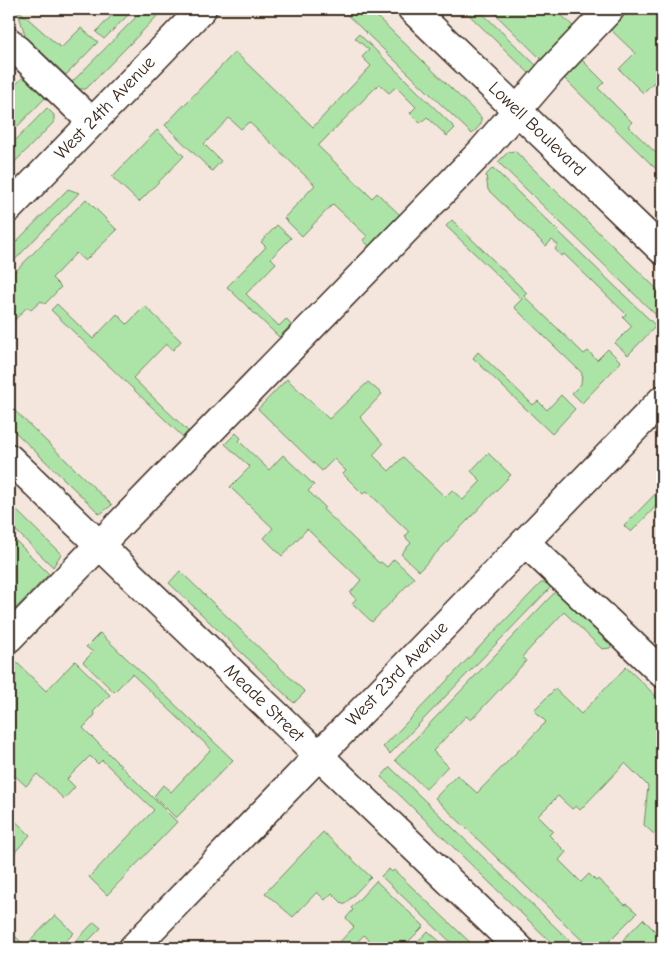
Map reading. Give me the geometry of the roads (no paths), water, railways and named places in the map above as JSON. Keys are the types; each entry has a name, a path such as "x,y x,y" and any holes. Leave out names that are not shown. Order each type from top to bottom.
{"street":[{"name":"West 24th Avenue","path":"9,208 202,9"},
{"name":"Lowell Boulevard","path":"412,9 662,250"},
{"path":"9,638 482,150 550,72 610,9"},
{"path":"9,42 92,122"},
{"name":"West 23rd Avenue","path":"133,948 662,400"},
{"name":"Meade Street","path":"9,458 519,948"},
{"path":"525,542 662,673"}]}
